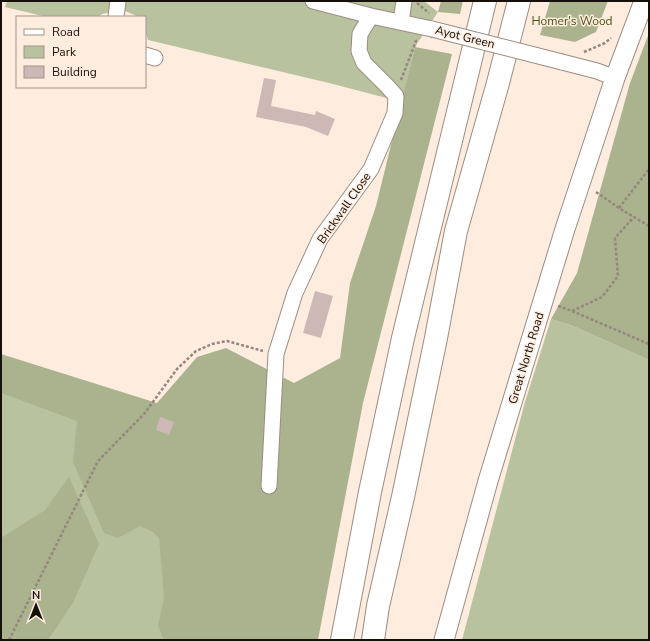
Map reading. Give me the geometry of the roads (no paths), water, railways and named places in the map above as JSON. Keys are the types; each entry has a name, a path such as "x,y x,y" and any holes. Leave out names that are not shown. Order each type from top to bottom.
{"highway":[{"path":"342,640 370,492 403,338 485,1"},
{"path":"373,640 378,606 436,338 456,231 498,83 519,1"}],"main road":[{"name":"Great North Road","path":"444,640 488,481 538,318 581,181 644,1"}],"street":[{"path":"116,16 118,1"},
{"name":"Ayot Green","path":"313,1 401,22 427,35 562,62 597,71 616,78"},
{"path":"401,22 404,1"},
{"name":"Brickwall Close","path":"269,486 276,354 295,293 320,239 371,169 395,113 396,96 364,64 359,51 360,34 371,16"}],"park label":[{"name":"Homer's Wood","path":"572,21"}]}
